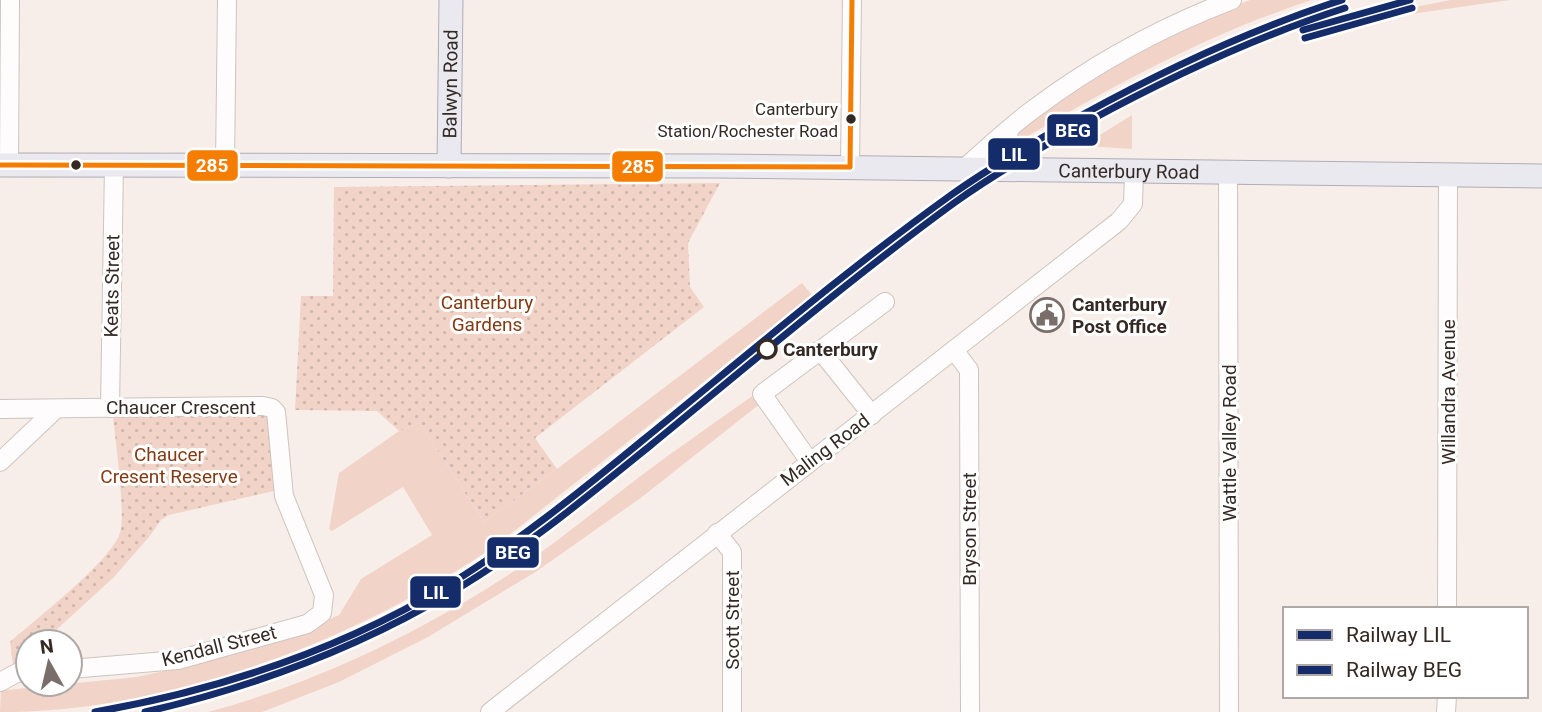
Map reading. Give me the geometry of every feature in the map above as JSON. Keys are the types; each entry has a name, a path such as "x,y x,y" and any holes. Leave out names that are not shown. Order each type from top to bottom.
{"main road":[{"name":"Balwyn Road","path":"449,166 451,0"},
{"name":"Canterbury Road","path":"4,165 850,167 1542,176"}],"street":[{"path":"4,165 10,0"},
{"path":"225,165 227,0"},
{"path":"850,167 852,0"},
{"path":"962,170 1031,111 1115,56 1205,10 1232,0"},
{"path":"1010,129 1004,145 1006,152 1022,171"},
{"name":"Keats Street","path":"110,408 114,165"},
{"name":"Maling Road","path":"490,712 1119,221 1133,204 1135,172"},
{"name":"Wattle Valley Road","path":"1228,173 1228,712"},
{"name":"Willandra Avenue","path":"1447,607 1448,176"},
{"path":"810,461 762,394 885,302"},
{"path":"820,350 872,415"},
{"name":"Bryson Street","path":"954,350 969,370 970,712"},
{"name":"Chaucer Crescent","path":"0,410 272,408 276,412 284,496 324,595 322,613"},
{"path":"0,462 56,409"},
{"name":"Scott Street","path":"717,533 732,552 732,712"},
{"name":"Kendall Street","path":"84,668 178,660 307,624 322,613"}],"green space":[{"path":"1250,0 1312,0 1199,44 1091,100 1021,140 1024,143 1012,143 1014,136 1096,75 1187,26"},
{"path":"1450,0 1510,0 1390,17 1390,12"},
{"path":"1132,115 1132,149 1086,146 1087,143"},
{"name":"Canterbury Gardens","path":"720,183 688,243 690,287 704,307 535,438 557,469 484,522 420,423 399,431 377,411 295,410 301,296 333,296 334,187"},
{"path":"802,283 812,295 502,540 405,601 295,652 178,689 119,702 0,712 1,689 14,689 14,698 84,698 84,682 137,677 177,668 315,626 339,615 361,579 432,535 403,487 332,531 329,529 339,473 399,431 420,423 484,522"},
{"path":"755,394 761,403 642,497 537,571 428,637 339,682 262,712 208,712 247,701 323,673 396,639 468,600 537,555 652,467"},
{"name":"Chaucer Cresent Reserve","path":"113,415 270,418 278,490 169,515 161,520 113,578 58,628 27,628 88,574 113,545 122,524"},
{"name":"Chaucer Cresent Reserve","path":"14,639 14,665 13,665 10,642"}],"rail line":[{"name":"LIL","path":"95,712 142,703 233,679 322,648 408,608 450,584 549,515 834,284 983,173 1082,115 1177,66 1242,37 1342,0"},
{"name":"LIL","path":"1303,30 1410,0"},
{"name":"BEG","path":"145,712 225,691 303,664 379,631 452,592 504,559 554,522 839,291 986,181 1087,122 1181,74 1278,32 1345,8"},
{"name":"BEG","path":"1305,38 1412,8"}],"transit line":[{"name":"285","path":"850,167 852,0"},
{"name":"285","path":"0,165 850,167"}],"place":[{"name":"Canterbury Station/Rochester Road","path":"851,119"},
{"name":"Canterbury Post Office","path":"1047,315"},
{"name":"Canterbury","path":"767,349"}]}
